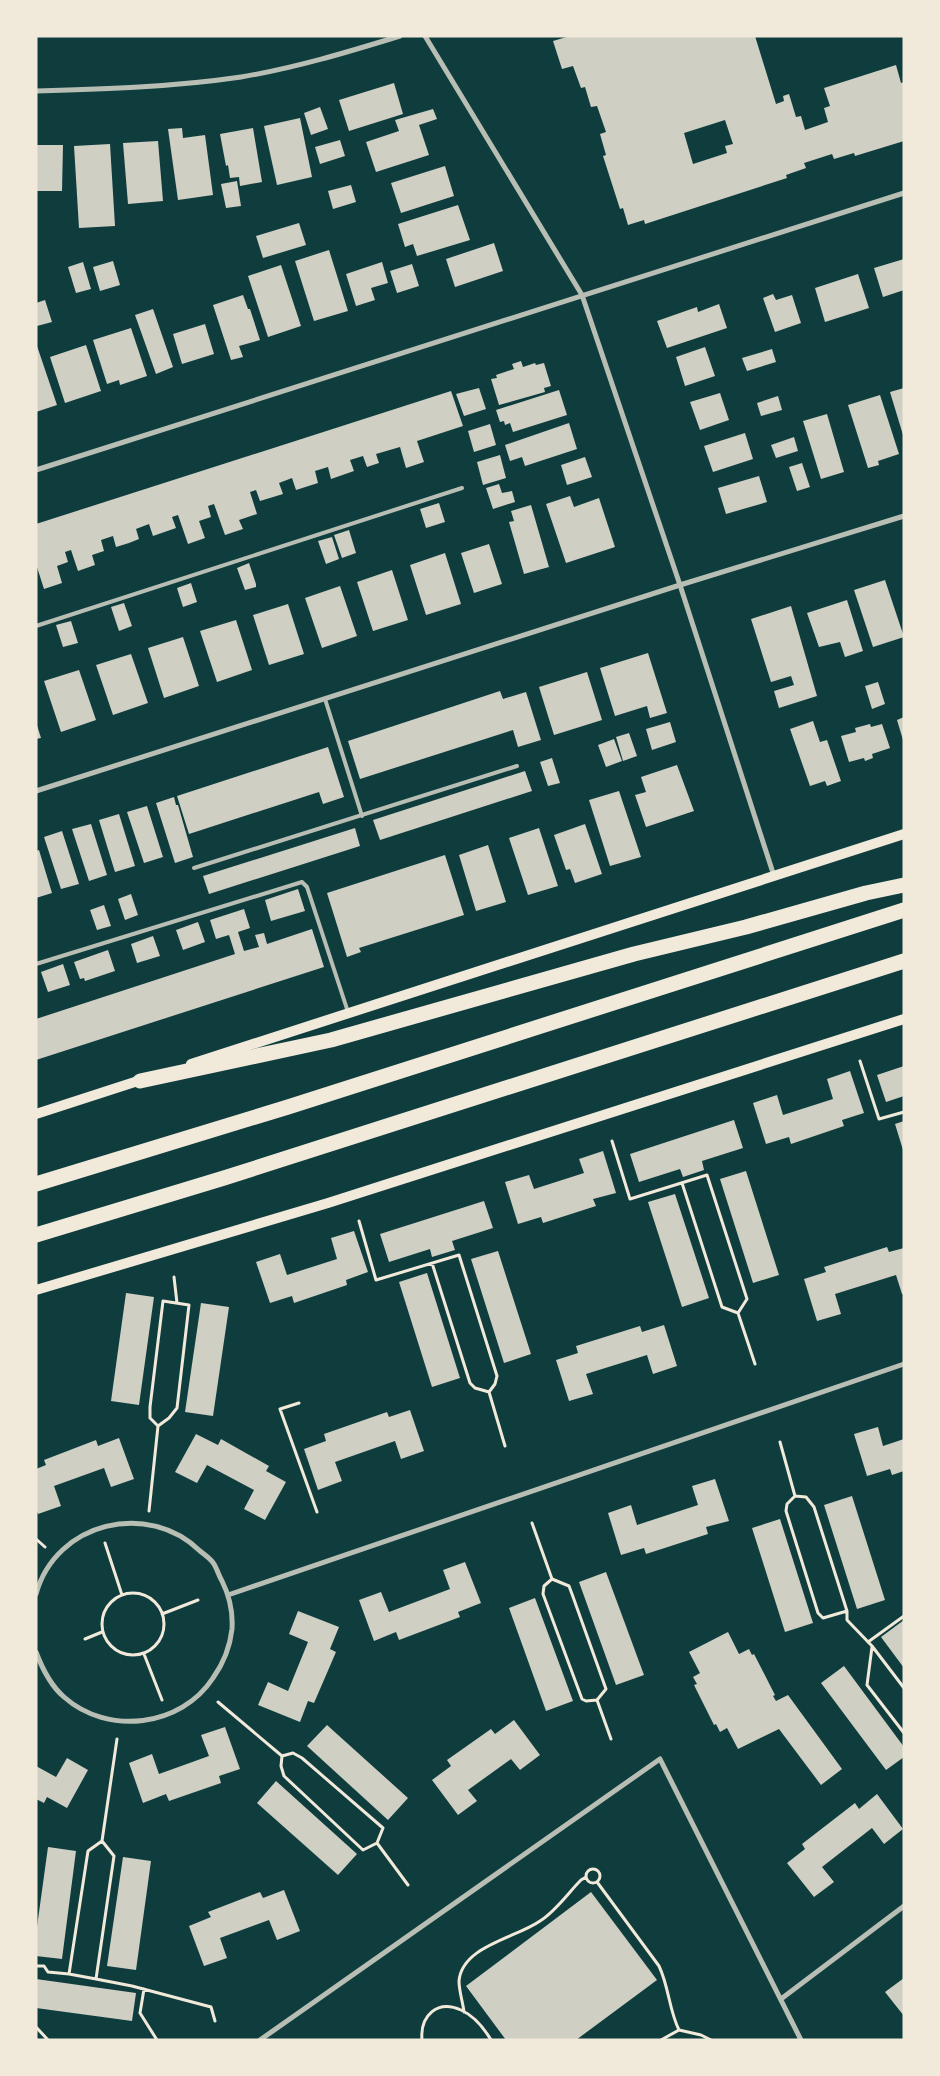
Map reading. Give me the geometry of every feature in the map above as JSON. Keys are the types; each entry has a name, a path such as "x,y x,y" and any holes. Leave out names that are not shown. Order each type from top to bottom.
{"highway":[{"path":"140,1081 331,1040 625,956 746,928 866,893 904,885"},
{"path":"36,1184 298,1104 904,910"},
{"path":"36,1235 224,1178 904,960"}],"main road":[{"path":"36,1114 904,834"},
{"path":"36,1290 281,1218 904,1019"}],"street":[{"path":"36,92 142,88 242,76 332,56 400,36"},
{"path":"425,36 582,295 680,585 774,876"},
{"path":"36,470 904,193"},
{"path":"36,791 680,585 904,516"},
{"path":"228,1595 904,1364"},
{"path":"36,1594 40,1581 60,1552 88,1532 122,1522 156,1525 188,1539 213,1563 228,1595 232,1629 223,1663 206,1689 181,1709 152,1721 120,1722 90,1714 64,1697 38,1665 36,1652"},
{"path":"260,2040 660,1759 802,2040"},
{"path":"781,1999 904,1906"}],"lane":[{"path":"36,626 462,488"},
{"path":"325,699 362,816"},
{"path":"194,868 517,766"},
{"path":"36,964 302,882 307,887 348,1012"}],"path":[{"path":"860,1061 879,1119 904,1112"},
{"path":"612,1141 630,1199 707,1174 747,1299 738,1313"},
{"path":"682,1183 722,1307 738,1313"},
{"path":"359,1221 376,1280 459,1255 497,1376 495,1384 489,1392"},
{"path":"432,1263 470,1383 475,1388 489,1392"},
{"path":"174,1277 177,1304"},
{"path":"150,1524 149,1507 158,1426 169,1418 177,1408 189,1305 163,1301 150,1407 150,1418 158,1426"},
{"path":"738,1313 755,1364"},
{"path":"489,1392 505,1446"},
{"path":"299,1403 280,1409 317,1512"},
{"path":"780,1442 795,1496"},
{"path":"795,1496 806,1497 814,1507 847,1611 847,1620 872,1646 904,1688"},
{"path":"795,1496 787,1504 786,1510 818,1613 822,1618 847,1611"},
{"path":"532,1523 552,1579 569,1586 572,1594 606,1689 597,1700 586,1701 582,1699 578,1690 543,1594 544,1586 552,1579"},
{"path":"100,1528 122,1595"},
{"path":"138,1593 148,1596 156,1603 162,1614 164,1632 160,1641 144,1654 133,1656 113,1649 106,1642 102,1632 101,1622 104,1612 109,1603 122,1595 138,1593"},
{"path":"162,1614 198,1600"},
{"path":"868,1642 904,1616"},
{"path":"85,1639 102,1632"},
{"path":"872,1646 867,1685 904,1733"},
{"path":"144,1654 168,1714"},
{"path":"597,1700 611,1739"},
{"path":"218,1702 282,1756"},
{"path":"96,1979 114,1856 102,1841 116,1739"},
{"path":"293,1753 302,1758 383,1828 377,1843 363,1850 284,1776 281,1766 282,1756 293,1753"},
{"path":"69,1974 88,1851 102,1841"},
{"path":"377,1843 408,1885"},
{"path":"464,2012 459,1983 461,1974 472,1957 485,1948 543,1920 586,1877 588,1870 592,1868 597,1870 600,1876 597,1882"},
{"path":"586,1877 590,1882 597,1882"},
{"path":"597,1882 659,1966 666,1980 671,2009 680,2030"},
{"path":"36,1966 44,1966 48,1972 69,1974 144,1989 211,2008 215,2021"},
{"path":"144,1989 140,2013 157,2040"},
{"path":"422,2040 423,2022 427,2015 432,2011 449,2007 464,2012 482,2026 491,2040"},
{"path":"36,2027 48,2040"},
{"path":"662,2040 680,2030 701,2035 711,2040"}],"building":[{"path":"570,36 755,36 776,104 784,101 783,96 789,94 796,117 801,116 805,130 828,122 824,108 830,106 824,88 896,65 901,83 904,82 904,141 855,156 854,153 834,159 832,154 804,163 806,168 786,175 787,178 645,224 644,220 628,225 623,208 620,209 603,156 606,155 600,134 606,132 597,106 591,107 585,87 581,88 573,66 562,69 553,41","holes":["725,120 733,144 725,146 727,153 693,164 684,133"]},
{"path":"394,83 403,114 349,131 339,100"},
{"path":"320,107 328,129 311,135 304,113"},
{"path":"433,109 437,119 419,125 429,155 376,172 366,142 399,131 395,120"},
{"path":"300,118 312,177 277,185 264,126"},
{"path":"182,128 183,138 205,135 213,195 178,200 168,129"},
{"path":"253,128 262,182 240,186 239,177 230,178 220,134"},
{"path":"340,140 345,156 320,164 315,147"},
{"path":"158,141 163,201 128,204 123,143"},
{"path":"110,144 115,226 79,228 74,146"},
{"path":"36,145 63,145 62,191 36,191"},
{"path":"445,166 454,196 401,213 391,183"},
{"path":"237,181 241,206 226,208 221,184"},
{"path":"351,185 356,202 333,209 328,191"},
{"path":"458,205 470,240 417,256 413,244 405,247 398,224"},
{"path":"299,223 306,245 263,258 256,236"},
{"path":"494,243 503,271 455,287 446,259"},
{"path":"329,250 348,311 314,321 295,261"},
{"path":"904,259 904,290 883,297 874,268"},
{"path":"113,261 120,285 100,291 93,267"},
{"path":"83,262 91,289 76,293 68,267"},
{"path":"382,262 388,283 371,288 375,300 356,306 346,274"},
{"path":"412,264 419,286 397,293 390,271"},
{"path":"281,265 301,326 268,337 248,276"},
{"path":"858,274 869,308 825,322 815,288"},
{"path":"773,294 776,300 792,295 801,323 775,332 763,298"},
{"path":"243,295 248,309 250,309 260,340 239,346 243,357 231,360 213,305"},
{"path":"45,300 52,322 37,326 36,303"},
{"path":"719,304 727,328 667,348 657,321 697,307 698,312"},
{"path":"153,309 173,367 156,374 135,315"},
{"path":"205,324 214,354 182,364 173,334"},
{"path":"131,328 147,376 120,385 119,380 107,384 93,340"},
{"path":"86,345 101,391 65,403 50,357"},
{"path":"36,346 57,405 36,412"},
{"path":"705,347 715,376 685,386 676,357"},
{"path":"772,349 776,362 747,371 742,358"},
{"path":"521,361 523,367 535,363 536,365 544,363 551,386 544,388 545,392 499,405 491,379 497,378 496,375 514,369 512,364"},
{"path":"479,388 486,409 464,416 456,394"},
{"path":"904,388 904,435 903,435 890,392"},
{"path":"559,390 567,415 513,432 510,423 505,425 504,421 500,422 496,410"},
{"path":"451,391 463,426 417,441 424,462 406,468 400,447 376,454 379,463 367,467 363,456 350,460 354,471 331,479 328,467 315,471 318,483 296,490 292,478 279,483 283,494 260,501 256,490 250,492 257,514 239,520 243,529 225,535 214,504 208,506 211,517 199,521 205,538 188,544 178,515 172,517 176,528 153,536 149,524 136,529 139,539 129,543 116,547 113,536 101,540 104,551 92,555 95,565 78,571 71,550 65,552 68,562 57,566 62,583 44,589 36,564 36,524"},
{"path":"720,393 729,420 700,430 690,402"},
{"path":"880,395 899,454 878,461 879,465 868,468 848,405"},
{"path":"778,396 782,410 761,416 757,403"},
{"path":"827,414 844,472 821,479 803,421"},
{"path":"569,423 577,449 525,466 522,457 510,461 505,445"},
{"path":"490,424 496,445 474,452 468,431"},
{"path":"745,433 753,459 713,472 704,446"},
{"path":"794,437 798,451 776,458 771,445"},
{"path":"500,455 506,478 483,485 477,462"},
{"path":"585,457 592,477 567,485 561,465"},
{"path":"802,463 810,487 797,491 789,467"},
{"path":"759,476 767,502 726,514 718,488"},
{"path":"499,484 502,493 512,491 515,502 493,509 486,488"},
{"path":"570,496 574,507 599,498 615,547 566,563 546,504"},
{"path":"439,503 445,522 426,528 420,509"},
{"path":"531,505 549,567 524,574 509,522 514,521 511,511"},
{"path":"349,530 356,553 342,558 334,535"},
{"path":"332,537 339,559 326,564 318,541"},
{"path":"489,544 502,584 474,593 461,553"},
{"path":"445,553 461,604 426,615 410,565"},
{"path":"249,563 256,587 245,590 237,568"},
{"path":"392,570 408,620 373,631 357,582"},
{"path":"885,580 904,637 873,647 854,590"},
{"path":"191,583 197,602 183,607 177,588"},
{"path":"340,586 357,636 322,648 305,598"},
{"path":"847,600 863,651 845,657 840,642 819,647 807,613"},
{"path":"124,603 132,626 119,631 111,607"},
{"path":"288,604 304,654 269,665 253,615"},
{"path":"791,606 817,696 779,708 774,691 794,685 791,676 771,682 751,619"},
{"path":"236,620 252,670 217,682 200,631"},
{"path":"71,621 78,643 63,647 56,625"},
{"path":"183,637 199,686 164,698 148,648"},
{"path":"648,653 667,713 650,718 647,706 615,716 600,668"},
{"path":"131,654 148,703 113,715 96,665"},
{"path":"79,670 96,720 61,732 44,681"},
{"path":"587,672 602,720 554,735 539,687"},
{"path":"878,682 885,704 872,709 865,686"},
{"path":"500,691 503,699 526,692 541,740 518,747 513,730 360,779 348,741"},
{"path":"904,717 904,740 903,740 897,720"},
{"path":"813,721 820,742 827,740 841,781 827,786 825,781 810,786 790,729"},
{"path":"36,722 41,738 36,739"},
{"path":"670,722 676,742 652,750 646,729"},
{"path":"870,724 871,727 882,724 890,748 872,754 873,758 865,761 864,758 849,762 841,736 856,732 855,728"},
{"path":"629,733 637,756 623,761 616,737"},
{"path":"614,739 622,761 606,767 598,745"},
{"path":"328,747 344,797 323,804 319,792 189,834 177,796"},
{"path":"552,758 560,783 548,786 540,762"},
{"path":"677,765 694,811 646,827 635,795 646,792 641,777"},
{"path":"525,771 532,791 380,840 373,820"},
{"path":"619,791 641,857 610,866 589,800"},
{"path":"174,797 193,857 175,863 156,803"},
{"path":"147,806 163,857 144,863 127,812"},
{"path":"119,814 135,866 115,872 99,820"},
{"path":"91,824 107,875 89,881 72,829"},
{"path":"585,824 602,874 575,883 570,869 566,870 554,835"},
{"path":"355,828 360,846 209,894 203,876"},
{"path":"539,828 558,886 528,895 509,838"},
{"path":"62,831 79,884 61,889 44,837"},
{"path":"488,845 506,902 476,911 459,855"},
{"path":"39,850 52,893 36,898 36,851"},
{"path":"445,855 464,915 359,948 361,952 347,957 327,893"},
{"path":"298,889 305,911 271,921 265,900"},
{"path":"131,894 138,915 125,920 118,899"},
{"path":"104,905 111,926 97,930 90,910"},
{"path":"244,909 250,928 238,932 244,951 259,947 255,935 264,933 267,944 312,929 324,967 36,1060 36,1019 235,954 229,935 216,939 210,920"},
{"path":"198,922 205,942 183,950 176,930"},
{"path":"153,936 160,956 137,963 131,944"},
{"path":"108,950 115,971 85,981 84,978 80,979 74,962"},
{"path":"63,964 70,985 48,992 41,972"},
{"path":"904,1066 904,1096 886,1102 877,1075"},
{"path":"850,1071 864,1113 842,1120 844,1126 791,1144 789,1137 766,1144 753,1103 777,1095 783,1115 833,1099 827,1079"},
{"path":"734,1120 743,1148 702,1161 704,1170 683,1177 680,1169 639,1182 630,1154"},
{"path":"904,1121 904,1150 903,1150 895,1124"},
{"path":"603,1151 616,1193 593,1199 596,1206 543,1223 541,1217 518,1224 505,1182 529,1175 534,1189 584,1173 579,1159"},
{"path":"746,1171 779,1275 753,1283 720,1179"},
{"path":"675,1194 709,1298 682,1307 648,1202"},
{"path":"484,1201 493,1228 452,1241 455,1250 432,1257 430,1249 389,1262 380,1234"},
{"path":"354,1231 368,1272 346,1280 347,1285 294,1303 292,1296 270,1303 256,1262 280,1254 287,1275 337,1259 331,1238"},
{"path":"887,1247 889,1252 904,1248 904,1294 902,1294 896,1275 835,1294 841,1314 817,1321 804,1279 826,1272 824,1267"},
{"path":"498,1251 531,1354 504,1363 471,1259"},
{"path":"427,1273 460,1378 432,1387 399,1282"},
{"path":"126,1293 154,1297 139,1405 111,1401"},
{"path":"201,1303 229,1307 213,1416 185,1412"},
{"path":"664,1325 677,1366 653,1374 647,1355 586,1374 593,1394 569,1401 556,1360 578,1353 576,1346 640,1326 642,1332"},
{"path":"410,1410 424,1451 401,1459 395,1441 335,1462 342,1481 318,1490 304,1449 326,1441 324,1434 387,1412 389,1417"},
{"path":"878,1427 883,1446 904,1439 904,1471 892,1475 890,1469 867,1476 854,1434"},
{"path":"196,1434 218,1445 221,1439 269,1466 266,1471 286,1482 265,1520 244,1509 254,1490 207,1465 197,1483 175,1472"},
{"path":"119,1438 134,1479 111,1487 104,1468 54,1486 61,1506 38,1514 36,1509 36,1469 46,1465 44,1460 96,1440 98,1446"},
{"path":"715,1479 729,1521 706,1527 708,1534 646,1554 644,1548 621,1555 608,1513 631,1505 637,1525 698,1505 692,1486"},
{"path":"852,1496 885,1600 857,1609 824,1505"},
{"path":"780,1519 813,1623 785,1632 752,1528"},
{"path":"465,1562 481,1603 458,1612 460,1617 399,1640 396,1632 374,1641 359,1600 381,1592 389,1612 450,1589 443,1570"},
{"path":"606,1572 644,1675 616,1685 579,1582"},
{"path":"535,1598 573,1701 546,1711 509,1608"},
{"path":"298,1611 339,1627 330,1649 336,1652 314,1703 308,1701 300,1722 258,1705 268,1682 288,1691 308,1642 289,1634"},
{"path":"904,1620 904,1668 881,1637"},
{"path":"728,1632 739,1654 749,1649 752,1655 754,1654 775,1695 773,1696 776,1701 788,1695 842,1769 821,1785 779,1729 738,1749 727,1728 720,1732 716,1724 714,1725 694,1685 697,1684 693,1677 700,1673 689,1652"},
{"path":"844,1666 904,1747 904,1757 886,1770 821,1683"},
{"path":"514,1720 540,1755 520,1770 511,1759 468,1790 477,1801 458,1815 432,1780 451,1766 447,1760 491,1729 495,1734"},
{"path":"327,1725 408,1798 388,1820 307,1746"},
{"path":"225,1727 240,1769 219,1776 221,1783 169,1801 166,1794 143,1803 129,1763 152,1754 159,1774 209,1756 201,1735"},
{"path":"67,1758 88,1770 67,1808 47,1797 44,1803 36,1799 36,1766 56,1777"},
{"path":"276,1781 357,1854 338,1875 257,1803"},
{"path":"877,1794 903,1829 884,1844 872,1828 822,1867 834,1882 814,1897 787,1863 805,1849 802,1844 855,1803 859,1809"},
{"path":"48,1847 76,1851 62,1959 36,1956 36,1934"},
{"path":"123,1857 151,1861 136,1970 107,1966"},
{"path":"284,1890 300,1931 277,1940 269,1920 220,1938 227,1958 204,1966 189,1926 211,1917 208,1912 260,1892 263,1898"},
{"path":"591,1892 657,1980 576,2040 506,2040 466,1986"},
{"path":"904,1978 904,2016 885,1992"},
{"path":"36,1979 136,1993 132,2021 36,2008"}]}
